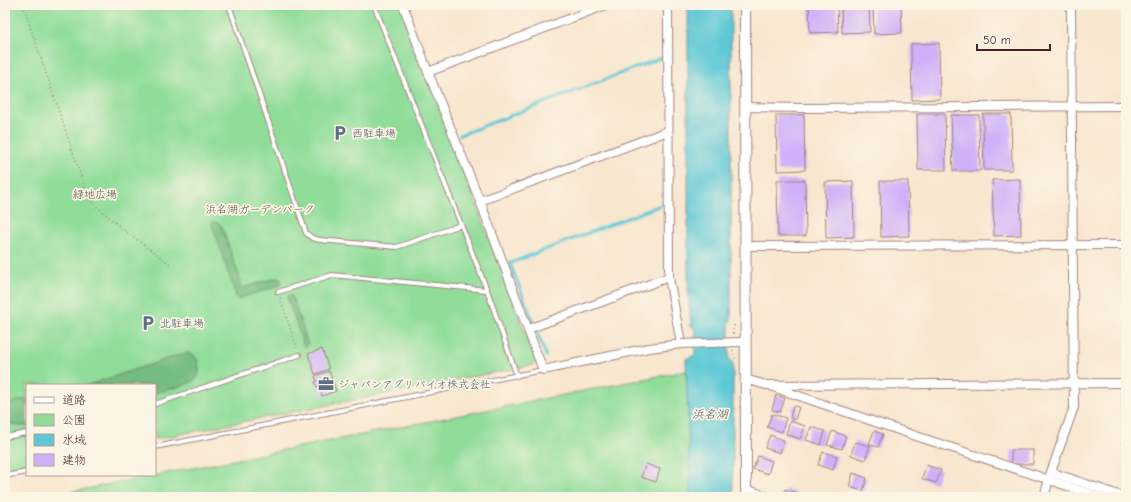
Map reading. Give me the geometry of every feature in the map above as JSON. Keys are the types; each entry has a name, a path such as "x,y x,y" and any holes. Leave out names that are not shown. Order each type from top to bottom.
{"street":[{"path":"403,5 428,72 480,201 543,370 649,348 681,344 743,342"},
{"path":"428,72 606,5"},
{"path":"668,5 669,277 681,344"},
{"path":"744,5 745,246 743,342 745,379 746,493 768,497"},
{"path":"1044,497 1074,407 1071,5"},
{"path":"745,107 1126,106"},
{"path":"480,201 668,131"},
{"path":"745,246 1126,245"},
{"path":"528,329 669,277"},
{"path":"745,379 919,437 1124,497"},
{"path":"766,385 1126,383"},
{"path":"1050,476 1099,497"}],"lane":[{"path":"229,5 306,233 312,238 320,240 397,247 461,225"},
{"path":"374,5 487,290 517,376"},
{"path":"278,292 332,275 487,290"},
{"path":"156,404 299,355"},
{"path":"156,447 543,370"},
{"path":"5,437 26,433"},
{"path":"5,471 6,476 26,472"}],"path":[{"path":"24,5 89,200 125,231 170,264"},
{"path":"278,292 299,355"}],"green space":[{"name":"浜名湖ガーデンパーク","path":"5,5 401,5 536,362 533,365 156,439 156,384 26,384 26,465 5,469"},
{"path":"213,222 219,223 222,227 243,288 275,278 280,278 281,284 237,299 212,224"},
{"path":"289,295 292,296 308,344 306,347 304,346 287,297"},
{"path":"187,353 196,358 199,372 194,381 183,385 156,393 156,384 91,384"},
{"path":"700,368 704,497 45,497"},
{"path":"26,399 26,425 16,426 7,420 6,410 13,402"}],"water":[{"name":"浜名湖","path":"688,5 731,5 731,319 729,323 729,358 733,364 733,497 690,497 686,359 695,355 695,328 691,326 688,290"}],"building":[{"path":"809,5 837,5 838,32 810,33"},
{"path":"841,5 869,5 870,32 842,33"},
{"path":"873,5 901,5 902,33 874,34"},
{"path":"939,43 940,99 912,100 911,44"},
{"path":"917,114 945,114 946,170 918,170"},
{"path":"983,114 1011,114 1012,170 984,170"},
{"path":"776,115 804,115 805,170 777,171"},
{"path":"951,115 979,115 980,171 953,171"},
{"path":"1020,179 1021,235 994,236 992,180"},
{"path":"777,180 805,180 806,236 778,236"},
{"path":"853,181 854,237 826,238 825,182"},
{"path":"880,181 908,181 909,236 881,237"},
{"path":"322,349 329,369 315,374 308,354"},
{"path":"329,371 336,391 322,396 319,386 317,387 315,382 317,381 315,376"},
{"path":"1122,390 1126,390 1126,446 1123,446"},
{"path":"776,395 785,398 780,412 772,410"},
{"path":"793,406 799,407 795,420 790,418"},
{"path":"772,414 786,418 782,432 767,427"},
{"path":"790,421 805,426 800,439 786,434"},
{"path":"811,427 825,431 821,445 806,440"},
{"path":"832,431 846,436 842,449 827,445"},
{"path":"874,431 883,434 878,447 869,444"},
{"path":"770,435 784,440 780,453 765,448"},
{"path":"855,442 870,446 865,460 851,455"},
{"path":"1011,450 1033,450 1033,464 1011,464"},
{"path":"823,452 837,456 833,470 818,465"},
{"path":"758,456 772,461 768,474 753,469"},
{"path":"646,464 660,469 656,482 641,477"},
{"path":"926,465 941,470 936,483 922,479"},
{"path":"853,473 867,478 863,491 849,487"},
{"path":"785,489 800,494 798,497 782,497"}],"waterway":[{"path":"460,135 666,56"},
{"path":"508,264 666,203"},
{"path":"510,263 534,324"},
{"path":"537,332 546,356"}],"place":[{"name":"西駐車場","path":"340,133"},
{"name":"北駐車場","path":"148,323"},
{"name":"ジャパンアグリバイオ株式会社","path":"326,384"}],"park label":[{"name":"緑地広場","path":"95,194"}]}
